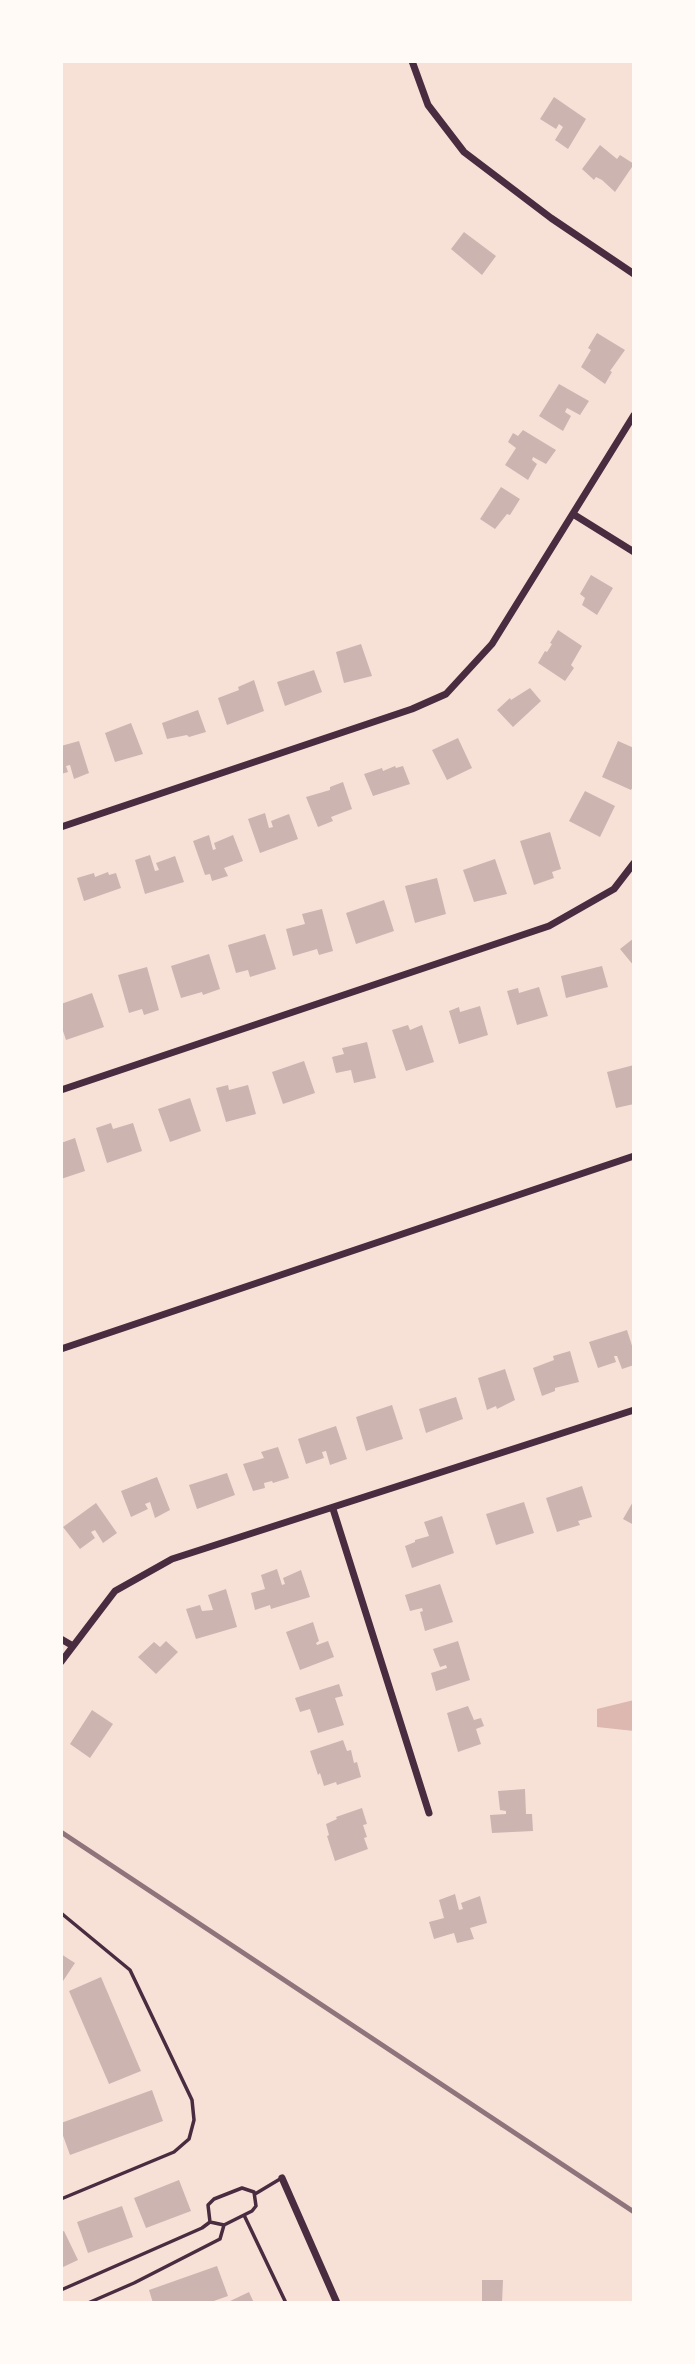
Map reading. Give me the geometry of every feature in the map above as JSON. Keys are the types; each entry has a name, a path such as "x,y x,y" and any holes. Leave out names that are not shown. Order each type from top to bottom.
{"street":[{"path":"412,61 428,105 464,152 551,218 634,274"},
{"path":"61,827 398,713 446,694 492,644 634,415"},
{"path":"573,514 634,552"},
{"path":"61,1090 549,926 614,889 634,863"},
{"path":"61,1349 634,1156"},
{"path":"61,1662 116,1591 172,1559 634,1410"},
{"path":"332,1509 429,1813"},
{"path":"61,1639 73,1646"},
{"path":"282,2178 337,2303"}],"lane":[{"path":"61,1913 130,1970 192,2101 194,2120 189,2139 174,2152 61,2199"},
{"path":"255,2194 282,2178"},
{"path":"61,2290 202,2228 210,2222 224,2225 252,2211 256,2206 255,2194 250,2188 243,2188 214,2199 208,2205 210,2222"},
{"path":"244,2215 286,2303"},
{"path":"88,2303 220,2239 224,2225"}],"shaded area":[{"path":"634,1700 634,1731 597,1727 597,1709"}],"building":[{"path":"554,97 586,119 568,149 555,140 563,127 559,124 556,129 540,119"},
{"path":"600,145 617,159 620,155 634,164 615,192 602,180 596,177 594,180 582,169"},
{"path":"464,232 496,256 482,275 451,249"},
{"path":"597,333 625,350 610,371 612,372 605,384 581,367"},
{"path":"559,384 589,401 580,415 567,408 565,412 571,416 563,431 539,416"},
{"path":"523,430 556,450 546,464 533,457 532,460 537,464 528,480 505,465 516,448 508,442 513,433 518,436"},
{"path":"501,487 520,499 510,515 507,514 495,529 480,519"},
{"path":"591,575 613,588 597,615 582,605 585,598 580,594"},
{"path":"558,630 582,646 571,665 574,668 565,681 538,663 552,644 550,643"},
{"path":"361,644 372,676 344,683 336,652"},
{"path":"314,670 322,692 285,706 277,682"},
{"path":"254,680 264,711 227,725 218,698 239,690 238,687"},
{"path":"530,688 541,701 513,727 497,710 510,698 511,700"},
{"path":"198,710 206,732 167,739 162,723"},
{"path":"131,723 143,754 115,762 105,733"},
{"path":"458,738 472,768 447,780 432,750"},
{"path":"79,741 89,773 74,779 70,765 66,766 68,772 61,774 61,746"},
{"path":"618,741 634,748 634,785 631,790 602,777"},
{"path":"403,766 410,784 373,796 364,774"},
{"path":"343,782 352,809 331,817 333,821 318,827 306,797 330,790 330,787"},
{"path":"585,791 615,806 600,837 569,821"},
{"path":"265,813 269,828 273,827 271,821 289,814 298,839 260,853 248,819"},
{"path":"550,832 561,869 552,872 554,878 534,885 520,841"},
{"path":"209,835 213,850 216,849 214,843 233,835 243,861 224,868 228,876 212,881 210,874 205,875 193,841"},
{"path":"150,855 155,871 159,870 156,863 175,856 184,882 145,894 135,860"},
{"path":"495,859 507,894 474,902 463,870"},
{"path":"108,872 109,875 116,873 121,888 84,901 77,878 94,873 95,877"},
{"path":"437,878 446,914 415,923 405,886"},
{"path":"384,900 394,931 356,944 346,913"},
{"path":"322,909 333,951 319,955 317,949 293,956 286,929 305,924 302,914"},
{"path":"265,934 276,969 250,977 248,970 236,973 228,945"},
{"path":"634,938 634,966 620,949"},
{"path":"209,954 220,989 181,998 171,966"},
{"path":"602,966 608,987 566,998 561,976"},
{"path":"147,967 159,1010 144,1015 142,1009 129,1013 118,975"},
{"path":"539,987 548,1016 517,1025 507,991 518,988 519,993"},
{"path":"92,993 104,1027 66,1040 61,1025 61,1004"},
{"path":"480,1006 488,1035 459,1044 449,1011 459,1007 460,1012"},
{"path":"408,1025 410,1030 422,1025 434,1062 406,1071 392,1030"},
{"path":"367,1042 376,1078 354,1083 351,1070 336,1073 332,1057 344,1054 342,1048"},
{"path":"304,1061 315,1093 283,1104 272,1072"},
{"path":"634,1065 634,1104 616,1108 607,1072"},
{"path":"228,1085 229,1090 248,1085 256,1114 226,1122 216,1088"},
{"path":"190,1098 201,1131 170,1142 158,1109"},
{"path":"111,1123 113,1129 133,1123 142,1151 107,1163 96,1128"},
{"path":"75,1138 85,1171 61,1179 61,1143"},
{"path":"627,1330 634,1352 634,1365 622,1369 617,1356 614,1356 616,1362 598,1368 589,1342"},
{"path":"570,1351 579,1382 555,1388 555,1391 542,1396 533,1368 554,1360 553,1356"},
{"path":"505,1369 515,1400 497,1409 496,1406 487,1410 478,1378"},
{"path":"456,1397 463,1419 426,1433 419,1409"},
{"path":"392,1405 403,1439 366,1451 356,1417"},
{"path":"336,1426 347,1459 330,1465 326,1451 322,1452 324,1458 306,1464 298,1439"},
{"path":"278,1447 289,1478 264,1483 265,1488 253,1491 243,1464 264,1458 261,1452"},
{"path":"227,1473 235,1495 197,1509 189,1485"},
{"path":"157,1477 170,1510 155,1518 150,1502 145,1504 148,1509 131,1517 121,1491"},
{"path":"582,1486 592,1517 578,1521 580,1525 557,1532 546,1498"},
{"path":"634,1500 634,1525 623,1519"},
{"path":"524,1502 534,1533 496,1545 486,1514"},
{"path":"96,1503 117,1533 103,1543 95,1530 91,1532 95,1538 80,1549 63,1527"},
{"path":"442,1516 454,1553 412,1568 405,1546 429,1536 424,1522"},
{"path":"277,1569 282,1585 285,1584 283,1578 301,1570 310,1597 271,1609 270,1605 255,1610 251,1593 265,1589 261,1575"},
{"path":"440,1584 453,1622 425,1631 420,1612 423,1611 422,1608 410,1611 405,1595"},
{"path":"226,1589 237,1627 196,1639 186,1609 200,1605 202,1611 213,1610 208,1595"},
{"path":"313,1622 319,1641 317,1645 328,1641 334,1657 300,1670 286,1632"},
{"path":"166,1641 178,1652 156,1674 138,1657 154,1642 160,1647"},
{"path":"458,1641 470,1680 436,1691 431,1673 447,1668 446,1665 440,1667 433,1649"},
{"path":"339,1684 343,1696 335,1698 344,1725 318,1733 310,1709 300,1712 295,1698"},
{"path":"468,1706 474,1720 481,1718 484,1726 476,1729 481,1744 458,1752 447,1713"},
{"path":"92,1710 113,1724 90,1758 70,1744"},
{"path":"343,1740 347,1751 351,1750 354,1763 357,1762 361,1777 337,1785 336,1782 324,1786 310,1751"},
{"path":"525,1789 526,1814 532,1814 533,1831 492,1833 490,1815 506,1814 506,1811 500,1810 498,1791"},
{"path":"362,1808 367,1824 363,1825 368,1849 335,1861 326,1824 337,1819 336,1817"},
{"path":"455,1894 459,1910 463,1909 461,1903 480,1896 487,1923 470,1928 474,1939 457,1943 454,1933 434,1939 429,1922 444,1918 439,1900"},
{"path":"61,1954 75,1963 61,1984"},
{"path":"101,1977 141,2071 109,2084 69,1991"},
{"path":"152,2090 163,2121 70,2155 61,2123"},
{"path":"179,2180 191,2211 146,2228 134,2198"},
{"path":"122,2206 133,2237 88,2253 77,2222"},
{"path":"64,2231 78,2260 61,2268 61,2232"},
{"path":"217,2266 228,2296 208,2303 153,2303 149,2290"},
{"path":"482,2280 503,2280 502,2303 482,2303"},
{"path":"249,2292 254,2303 226,2303"}],"railway":[{"path":"61,1832 634,2212"}]}
